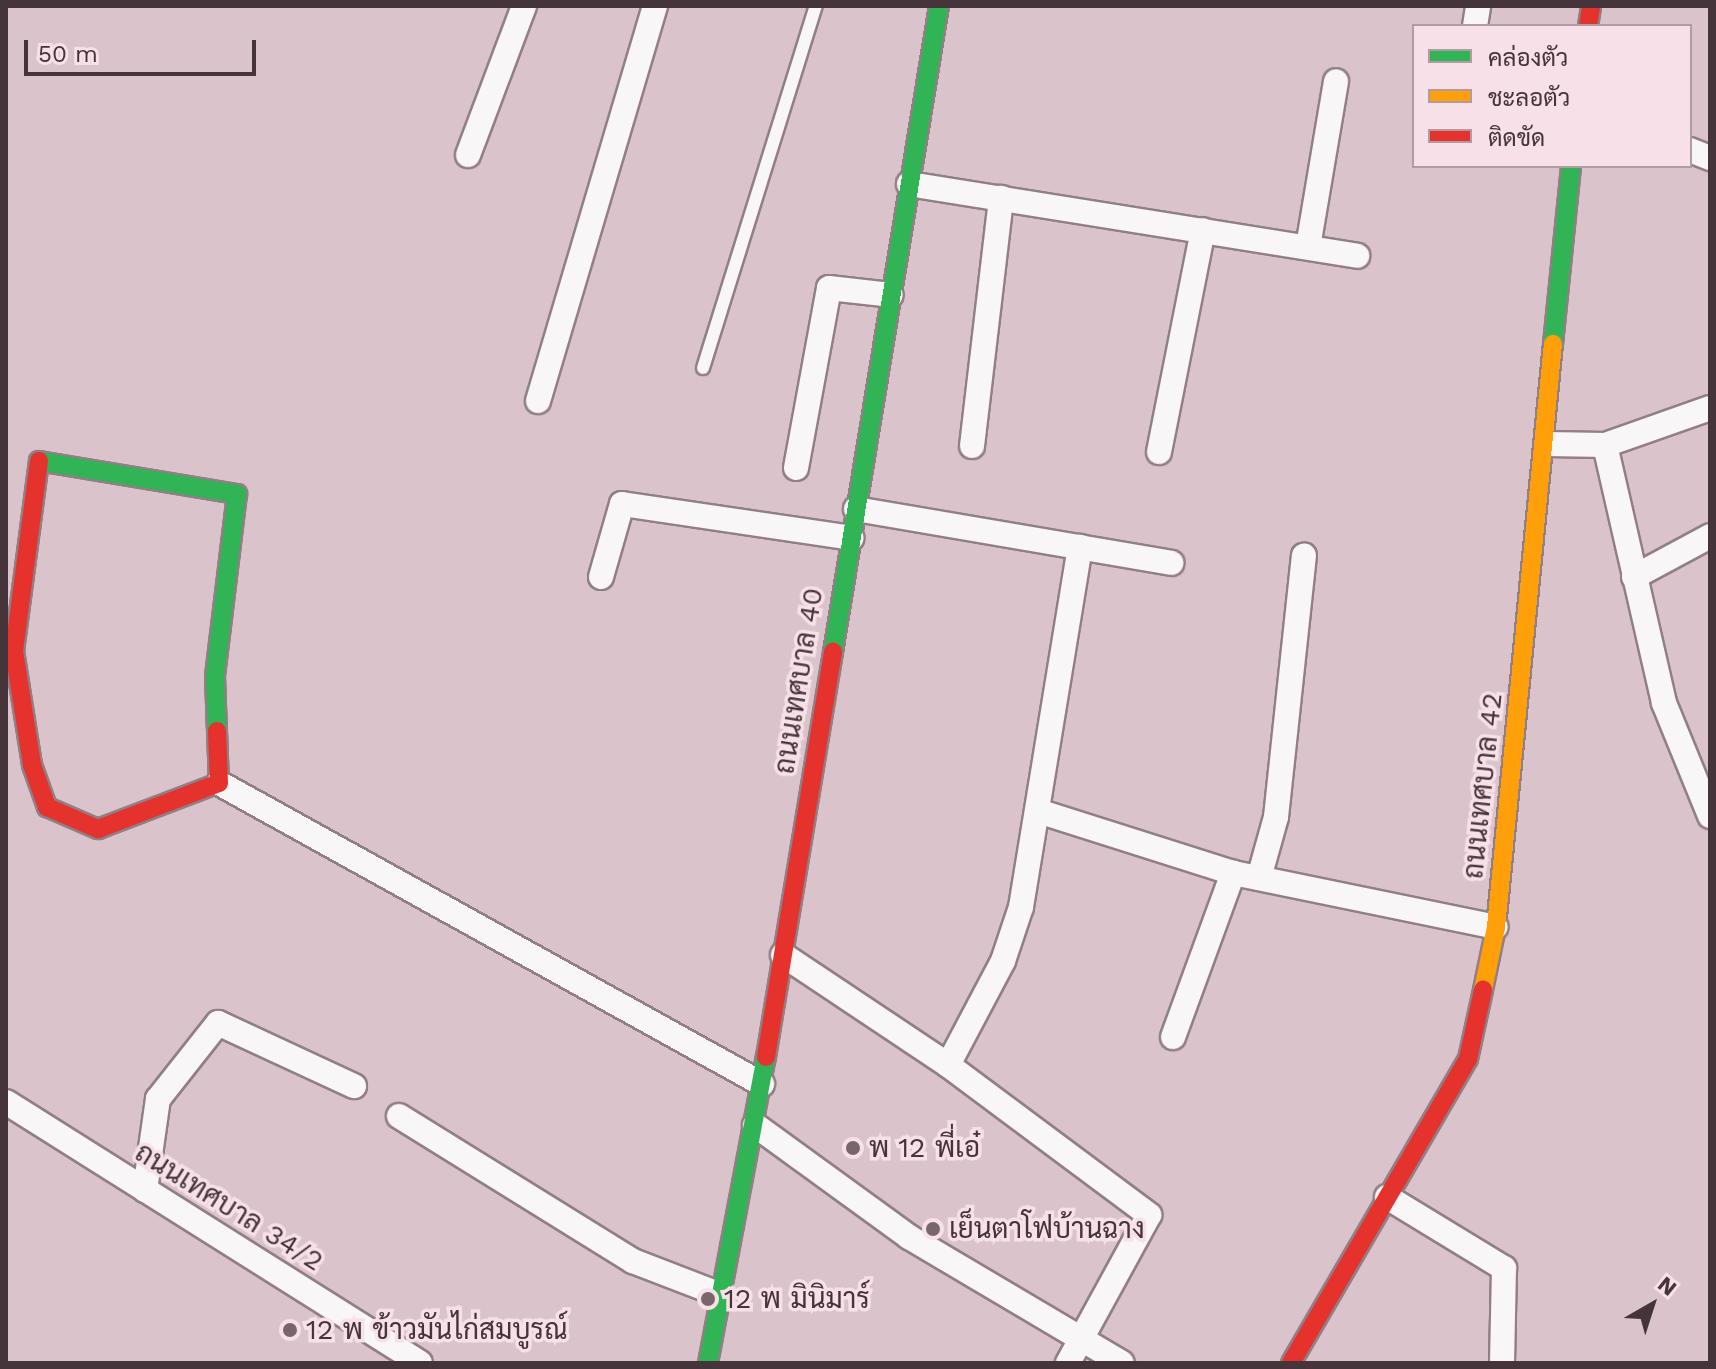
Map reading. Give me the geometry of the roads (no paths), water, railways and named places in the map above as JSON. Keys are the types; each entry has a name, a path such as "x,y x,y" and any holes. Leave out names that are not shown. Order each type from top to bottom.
{"street":[{"path":"468,155 524,6"},
{"path":"538,401 655,6"},
{"name":"ถนนเทศบาล 40","path":"708,1363 762,1084 939,6"},
{"path":"1308,247 1336,81"},
{"name":"ถนนเทศบาล 42","path":"1291,1363 1468,1059 1496,927 1547,444 1571,168"},
{"path":"909,184 1357,256"},
{"path":"972,446 1001,198"},
{"path":"1159,452 1203,230"},
{"path":"796,468 829,288 891,295"},
{"path":"1547,444 1605,445 1710,408"},
{"path":"1605,445 1664,703 1710,816"},
{"path":"219,783 215,677 237,494 39,461 14,651 32,765 47,807 98,829 219,783 762,1084"},
{"path":"601,577 622,504 851,538"},
{"path":"856,509 1171,563"},
{"path":"1634,577 1710,536"},
{"path":"948,1065 1003,961 1021,907 1080,547"},
{"path":"1259,878 1276,817 1304,555"},
{"path":"1038,811 1233,873 1496,927"},
{"path":"1173,1037 1233,873"},
{"path":"783,955 948,1065 1149,1215 1084,1339 1068,1363"},
{"path":"145,1190 158,1099 218,1023 354,1086"},
{"name":"ถนนเทศบาล 34/2","path":"6,1102 420,1363"},
{"path":"399,1116 633,1261 721,1295"},
{"path":"755,1125 909,1237 1122,1363"},
{"path":"1387,1197 1504,1268 1502,1363"}],"lane":[{"path":"703,368 816,6"}],"place":[{"name":"พ 12 พี่เอ๋","path":"853,1148"},
{"name":"เย็นตาโฟบ้านฉาง","path":"933,1229"},
{"name":"12 พ มินิมาร์","path":"708,1299"},
{"name":"12 พ ข้าวมันไก่สมบูรณ์","path":"290,1330"}]}
